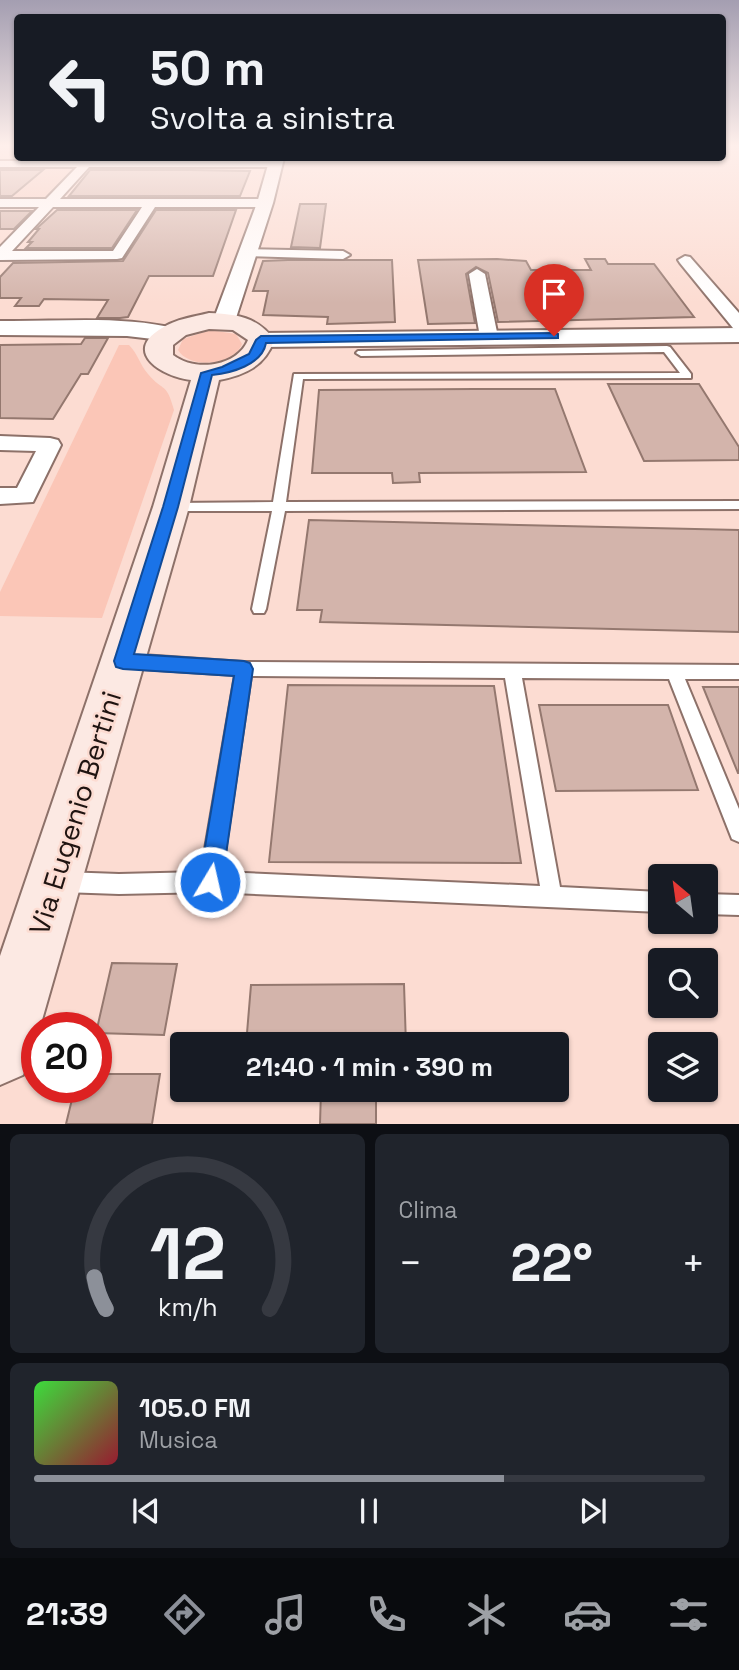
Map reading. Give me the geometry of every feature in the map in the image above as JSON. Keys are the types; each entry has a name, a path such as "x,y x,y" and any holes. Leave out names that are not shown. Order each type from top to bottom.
{"main road":[{"path":"224,321 249,327 261,340 260,348 247,361 225,370 207,373 173,368 163,361 159,352 161,343 170,334 195,324 224,321"},
{"name":"Via Eugenio Bertini","path":"0,1052 171,507 207,373"}],"street":[{"path":"0,256 52,198"},
{"path":"224,321 266,198"},
{"path":"0,203 265,203"},
{"path":"0,256 117,255 150,204"},
{"path":"248,253 343,255"},
{"path":"685,260 739,324"},
{"path":"477,274 489,337"},
{"path":"0,328 127,330 170,334"},
{"path":"261,340 361,346 452,344 489,337 587,358 739,335"},
{"path":"0,443 50,444 25,496 0,496"}],"lane":[{"path":"258,609 279,506 298,376 457,376 587,358 667,349 687,376 587,358 452,344 457,376"},
{"path":"360,376 361,346"},
{"path":"171,507 739,505"},
{"path":"123,661 244,669 739,672"},
{"path":"210,882 244,669"},
{"path":"512,670 552,898"},
{"path":"674,671 739,832"},
{"path":"54,882 210,882 648,902"},
{"path":"718,904 739,905"}],"shaded area":[{"path":"210,330 236,334 242,344 230,357 211,362 192,360 178,350 183,339"},
{"path":"119,345 129,345 132,348 148,374 166,391 174,410 102,618 0,616 0,592"}],"building":[{"path":"300,204 326,204 320,248 291,247"},
{"path":"57,210 137,210 112,248 26,248 39,229 36,229"},
{"path":"156,210 236,210 213,276 149,276 128,317 120,318 97,318 108,300 44,299 39,306 15,306 21,298 0,298 0,277 13,263 123,261"},
{"path":"0,211 32,211 14,229 0,229"},
{"path":"585,259 605,259 608,264 654,264 694,317 498,322 488,273 476,267 466,274 475,323 428,324 418,260 526,261 531,270 591,270"},
{"path":"392,260 395,322 327,324 328,317 263,315 268,291 253,291 263,261"},
{"path":"85,338 108,338 88,374 81,374 53,419 0,418 0,345 81,344"},
{"path":"608,384 699,384 739,447 739,460 644,461"},
{"path":"555,389 586,472 419,473 420,482 393,483 392,473 312,473 319,390"},
{"path":"309,520 739,530 739,632 320,622 322,610 297,610"},
{"path":"288,685 494,686 521,863 269,862"},
{"path":"703,687 739,687 739,773 738,773"},
{"path":"539,705 668,705 698,790 556,791"},
{"path":"112,963 177,964 164,1035 112,1033 112,1012 101,1012"},
{"path":"404,984 406,1032 247,1032 251,985"},
{"path":"112,1074 160,1074 152,1124 66,1124 71,1103 112,1103"},
{"path":"321,1102 376,1102 376,1124 320,1124"}],"route":[{"path":"210,882 244,669 123,661 171,507 207,373 225,370 253,357 260,348 261,340 554,336"}]}
